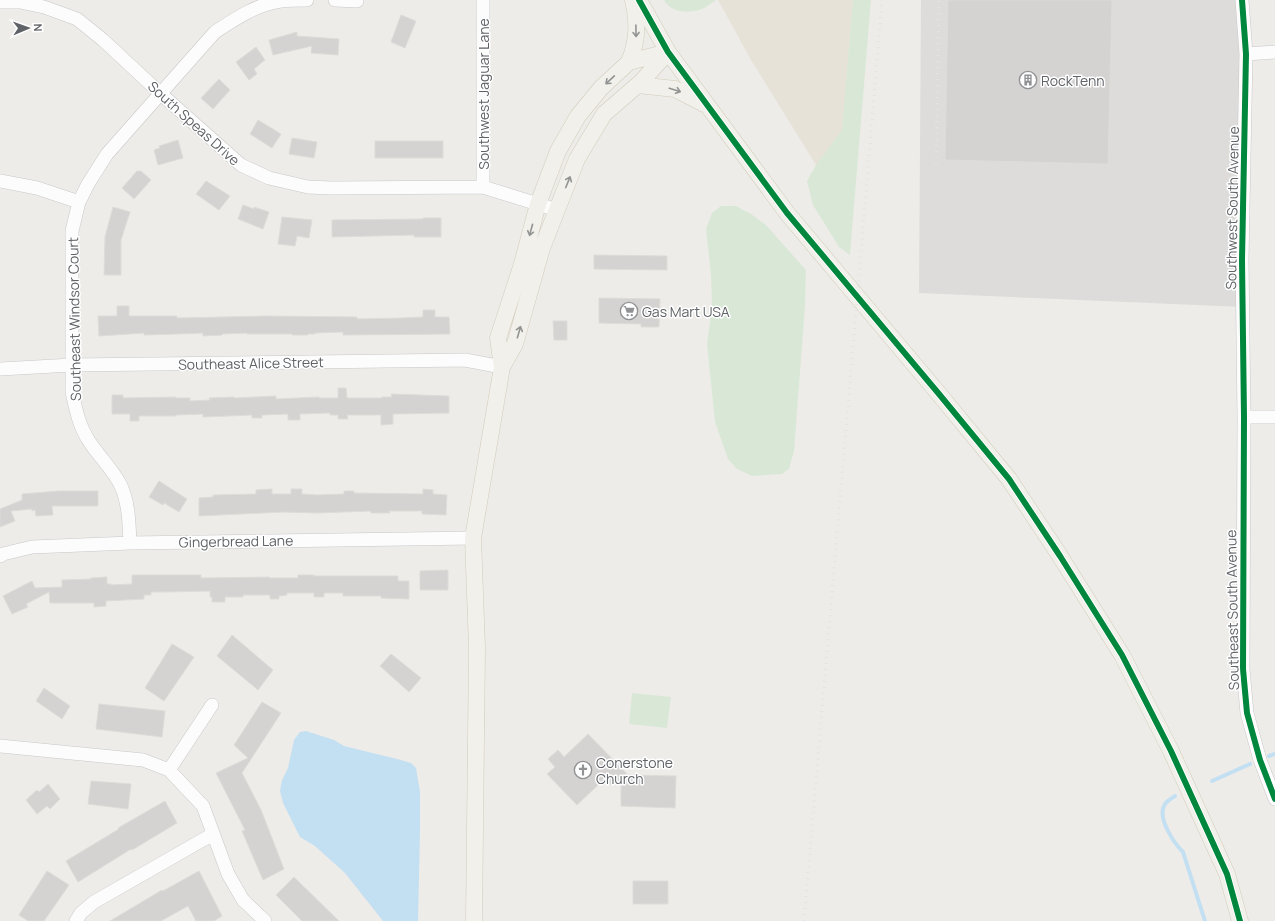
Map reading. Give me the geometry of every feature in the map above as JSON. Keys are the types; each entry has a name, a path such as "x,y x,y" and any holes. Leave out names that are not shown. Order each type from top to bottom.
{"main road":[{"path":"474,921 477,648 473,538 502,367 498,338 522,264 538,204 558,151 578,116 601,88 629,62 636,38 636,16 632,0"},
{"path":"640,0 668,52 787,213 1009,479 1060,556 1122,655 1172,751 1227,874 1240,921"},
{"path":"629,62 668,52"},
{"path":"502,367 515,344 542,248 577,159 604,114 638,85 668,52"},
{"path":"638,85 675,89 709,108"}],"street":[{"name":"Southeast Windsor Court","path":"130,543 128,507 122,487 115,473 89,442 82,430 76,412 72,392 72,231 79,202 88,184 107,154 216,32 236,18 257,7 280,1 307,0"},
{"path":"335,0 357,1"},
{"name":"Southwest Jaguar Lane","path":"483,0 483,187"},
{"name":"Southwest South Avenue","path":"1242,0 1246,54 1242,260 1244,417"},
{"name":"South Speas Drive","path":"0,2 20,2 44,7 77,19 103,40 241,165 269,178 308,187 331,188 483,187 557,210"},
{"path":"1246,54 1275,52"},
{"path":"0,181 37,188 79,202"},
{"name":"Southeast Alice Street","path":"0,369 72,365 465,360 502,367"},
{"path":"1244,417 1275,417"},
{"name":"Southeast South Avenue","path":"1244,417 1243,669 1247,713 1260,760 1275,799"},
{"name":"Gingerbread Lane","path":"0,556 32,547 130,543 473,538"},
{"path":"169,770 212,704"},
{"path":"0,746 143,760 169,770 203,806 228,874 243,900 264,921"},
{"path":"76,921 81,913 94,902 214,834"}],"shaded area":[{"path":"718,0 853,0 837,199 751,60"},
{"path":"921,0 1242,0 1243,307 919,293"}],"green space":[{"path":"664,0 716,0 697,11 686,12 671,8"},
{"path":"853,0 871,0 850,255 839,247 813,205 807,181 816,165 842,130"},
{"path":"721,206 736,206 751,214 766,225 806,270 805,307 794,451 789,469 782,474 752,476 737,469 728,459 715,422 707,344 712,307 711,275 706,229 712,213"},
{"path":"632,693 671,697 667,728 629,724"}],"water":[{"path":"306,731 334,740 344,746 411,763 416,768 420,792 418,921 383,921 345,873 315,846 300,837 283,803 280,791 282,780 288,768 294,740 300,732"}],"building":[{"name":"RockTenn","path":"948,0 1112,0 1108,164 945,160"},
{"path":"401,15 416,21 405,48 391,42"},
{"path":"297,32 297,36 339,39 338,55 311,53 312,46 273,55 269,40"},
{"path":"256,47 265,60 254,69 257,74 249,80 236,62"},
{"path":"219,79 230,90 213,109 201,98"},
{"path":"258,120 281,134 272,148 250,134"},
{"path":"292,138 317,142 314,158 289,154"},
{"path":"178,140 183,158 158,165 154,150 160,148 159,146"},
{"path":"375,141 443,141 443,158 375,158"},
{"path":"137,171 141,171 151,180 134,199 122,188"},
{"path":"206,181 230,196 219,210 196,194"},
{"path":"243,205 269,212 263,229 238,219"},
{"path":"113,207 130,212 121,240 121,275 104,275 105,237"},
{"path":"282,217 312,220 309,238 297,236 295,246 278,244"},
{"path":"441,218 441,237 414,237 414,235 332,237 332,220"},
{"path":"594,255 667,256 667,270 594,269"},
{"name":"Gas Mart USA","path":"599,298 660,299 659,327 641,327 641,324 599,323"},
{"path":"117,306 129,306 129,316 177,316 177,318 266,316 357,317 357,319 402,318 423,317 423,310 435,310 435,317 449,317 450,334 343,335 343,332 315,333 308,335 247,333 203,336 203,333 144,335 144,333 99,336 98,316 117,316"},
{"path":"553,321 567,321 567,340 554,340"},
{"path":"338,388 346,388 347,398 382,398 392,397 391,394 449,396 449,413 393,414 393,424 381,425 381,415 347,415 348,419 338,419 338,415 330,415 330,413 300,414 300,420 288,420 288,414 262,415 262,418 252,418 252,415 203,417 203,414 139,416 139,421 130,421 130,414 112,414 112,395 123,395 123,398 190,398 190,401 210,400 209,398 276,396 276,399 319,397 338,398"},
{"path":"159,481 187,499 179,512 164,503 163,505 149,497"},
{"path":"272,489 272,494 291,494 291,489 302,489 302,494 317,495 344,494 344,491 354,491 354,493 423,494 423,489 433,490 433,494 447,495 446,515 422,514 422,511 389,511 390,513 371,513 371,511 317,513 284,512 199,516 199,498 213,497 213,495 256,494 256,490"},
{"path":"59,491 98,491 98,506 52,506 53,515 36,516 35,510 32,511 32,509 11,511 15,521 0,527 0,509 22,500 22,494"},
{"path":"448,570 448,590 420,590 420,571"},
{"path":"132,575 201,575 201,578 298,578 298,575 398,576 398,581 409,581 409,599 381,598 381,596 343,596 343,593 324,593 324,597 314,597 314,593 287,593 287,595 279,596 279,599 270,599 270,595 243,595 243,597 225,597 225,602 212,602 210,591 151,592 151,595 144,595 144,599 106,601 106,606 94,607 94,603 50,603 49,592 26,604 28,607 12,614 3,596 32,581 35,588 62,587 62,580 107,577 107,584 132,584"},
{"path":"232,635 273,670 258,690 217,656"},
{"path":"172,644 194,657 164,701 145,688"},
{"path":"391,654 421,678 409,692 380,666"},
{"path":"44,688 70,706 62,719 36,701"},
{"path":"262,702 281,713 242,773 261,810 284,869 263,880 242,831 245,830 216,773 248,758 234,745"},
{"path":"99,704 165,711 162,737 96,729"},
{"name":"Conerstone Church","path":"588,734 628,775 676,776 675,808 621,806 621,785 599,784 577,805 547,774 555,767 548,759 558,750 564,757"},
{"path":"91,781 131,784 128,809 88,804"},
{"path":"48,784 60,799 50,809 47,806 37,814 26,800 37,790 39,792"},
{"path":"165,801 177,823 132,850 131,849 78,882 66,861 119,829 118,828"},
{"path":"47,871 69,885 44,921 28,921 19,915"},
{"path":"199,871 222,916 214,921 196,921 188,906 161,921 110,921 162,890 163,891"},
{"path":"294,877 339,921 302,921 276,895"},
{"path":"633,881 668,881 668,904 633,904"}],"waterway":[{"path":"1269,756 1275,754"},
{"path":"1212,781 1250,764"},
{"path":"1175,796 1165,804 1163,809 1164,823 1175,843 1183,852 1205,921"}],"railway":[{"path":"804,921 882,0"},
{"path":"936,164 939,0"}],"cycle path":[{"path":"639,0 668,52 787,213 1009,479 1060,556 1122,655 1171,751 1227,874 1240,921"},
{"path":"1242,0 1246,54 1242,260 1244,417 1243,669 1247,713 1260,760 1275,799"}],"place":[{"name":"RockTenn","path":"1028,80"},
{"name":"Gas Mart USA","path":"629,311"},
{"name":"Conerstone Church","path":"583,770"}]}
